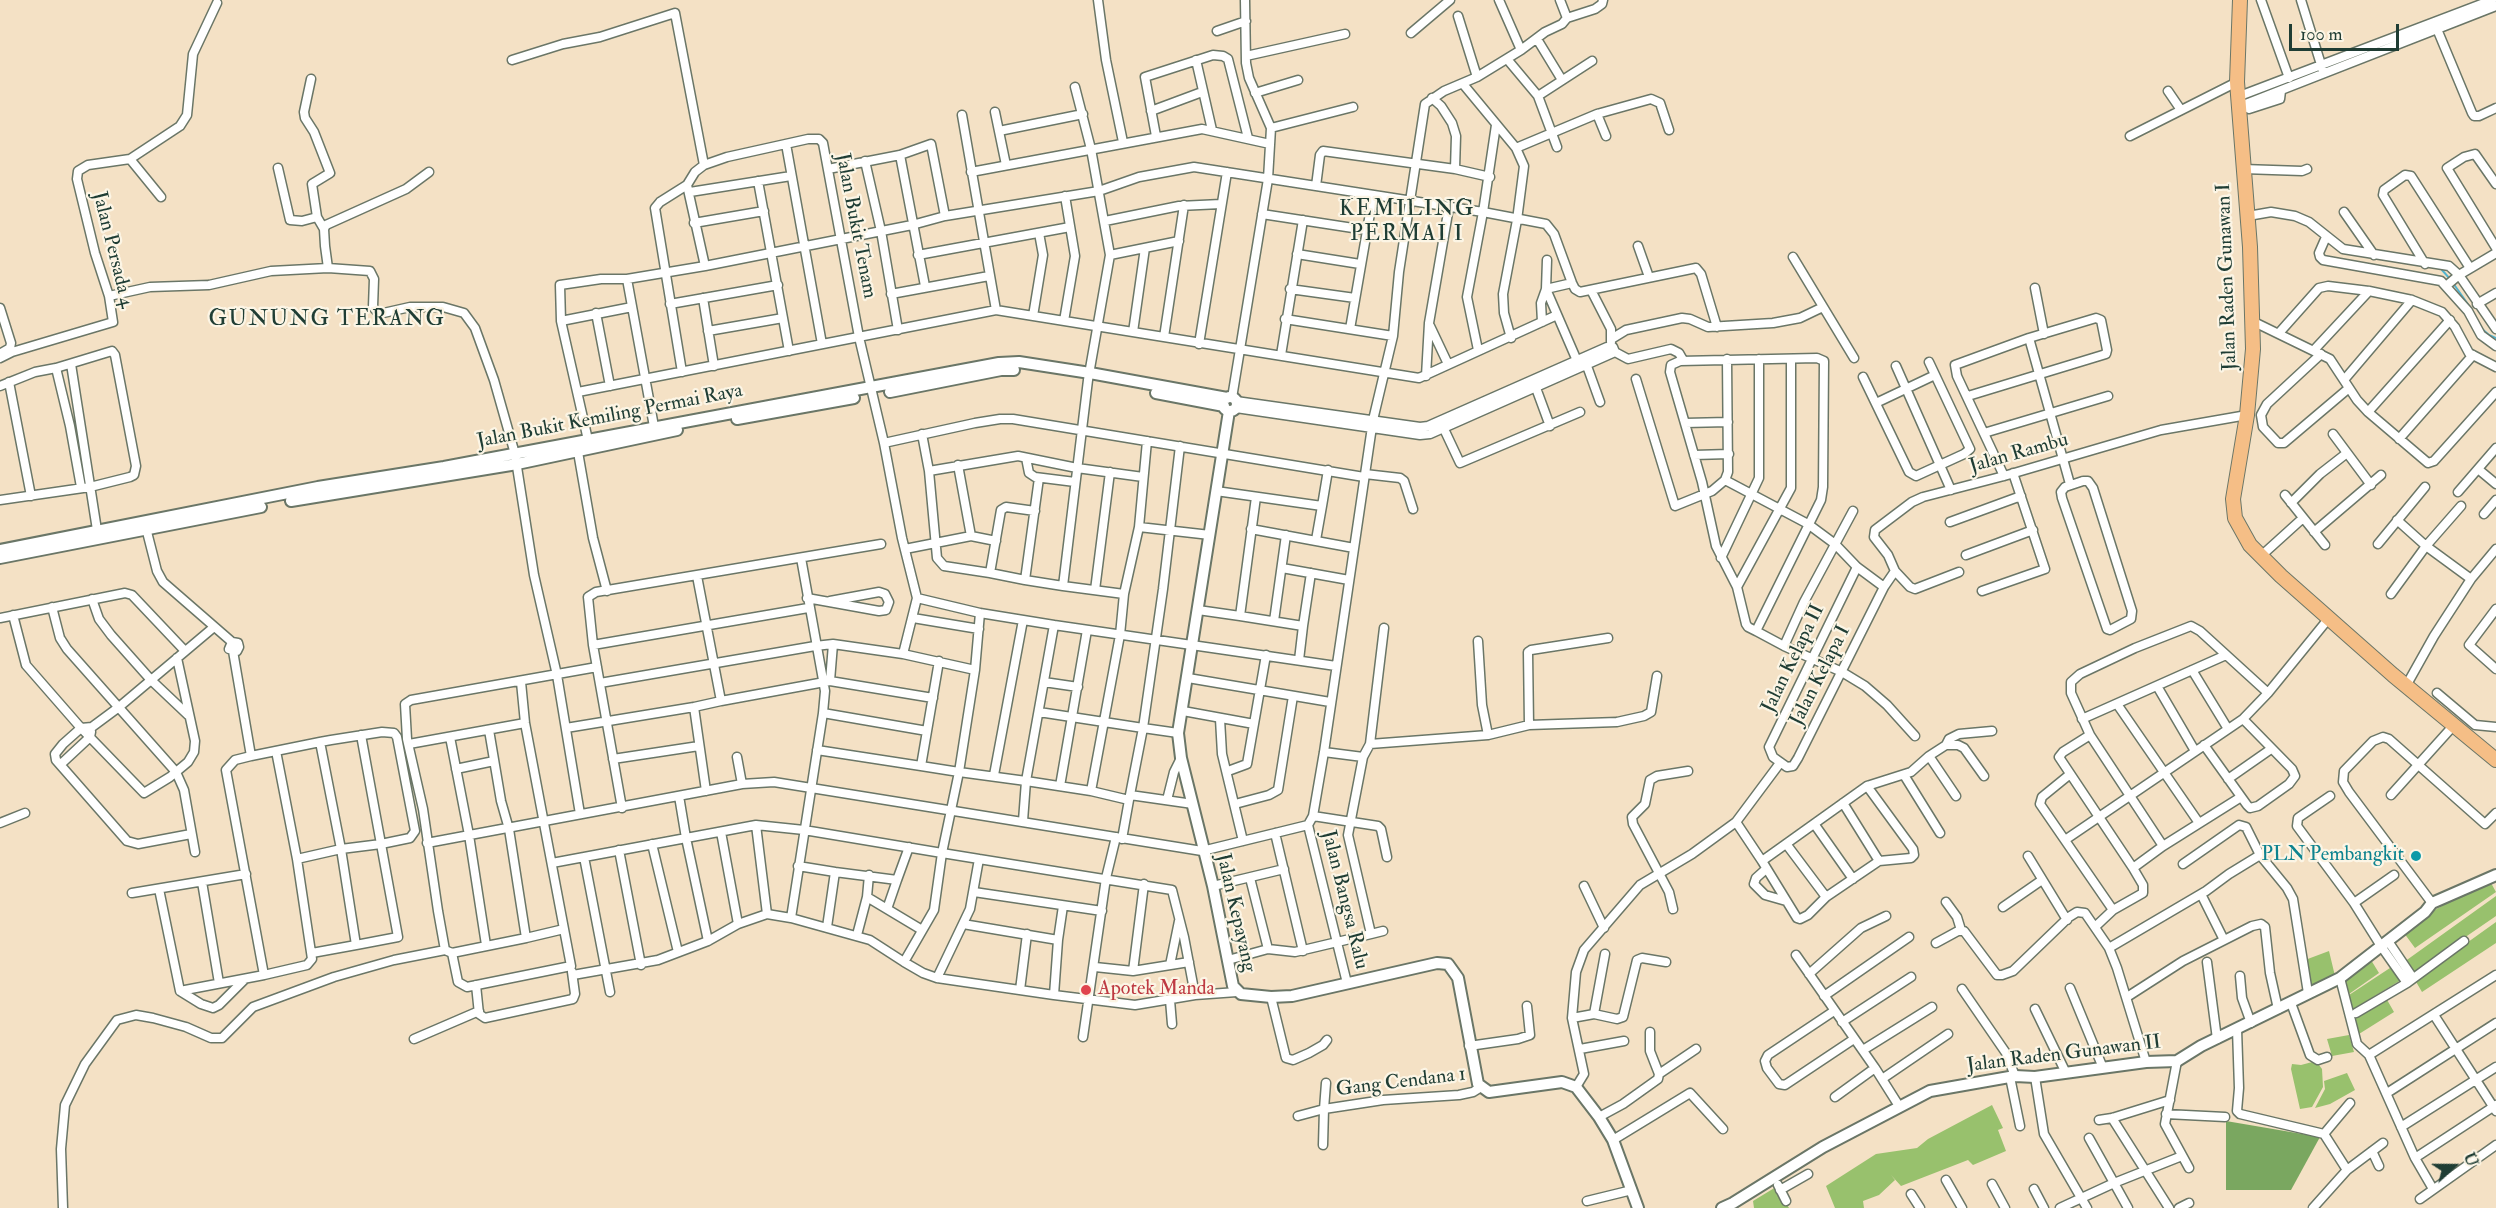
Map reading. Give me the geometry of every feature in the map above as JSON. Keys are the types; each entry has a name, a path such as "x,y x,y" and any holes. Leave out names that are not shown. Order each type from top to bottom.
{"highway":[{"name":"Jalan Raden Gunawan I","path":"2240,0 2236,82 2248,216 2252,321 2251,379 2247,415 2232,498 2235,518 2244,537 2261,556 2406,686 2496,760"}],"street":[{"path":"1098,0 1106,60 1123,142"},
{"path":"1245,0 1248,78 1270,128 1270,144 1268,178 1231,403 1372,424 1420,435 1444,429 1584,367 1612,345 1626,330 1682,318 1708,327 1773,323 1800,318 1823,307"},
{"path":"1411,33 1450,0"},
{"path":"1499,0 1521,50"},
{"path":"1560,0 1567,18"},
{"path":"1311,821 1324,752 1329,702 1372,424 1393,336 1425,104 1432,98 1477,77 1507,59 1545,32 1562,24 1567,18 1595,9 1602,4 1603,0"},
{"path":"2238,105 2280,99 2285,84 2261,0"},
{"path":"2301,0 2323,70"},
{"path":"2238,105 2492,0"},
{"path":"161,197 130,159 180,126 186,115 193,54 217,3"},
{"path":"2367,53 2496,6"},
{"path":"513,60 563,44 600,37 675,13 704,165 695,172 689,189 694,223 705,266"},
{"path":"1458,16 1477,77"},
{"path":"1217,31 1246,21"},
{"path":"2436,29 2475,116 2496,108"},
{"path":"1246,56 1345,34"},
{"path":"1537,39 1562,80"},
{"path":"1156,136 1145,77 1213,55 1223,56 1228,60 1248,138"},
{"path":"1507,59 1538,96 1557,147"},
{"path":"1196,60 1212,130"},
{"path":"1538,96 1592,61"},
{"path":"311,79 304,118 314,132 330,173 312,184 317,217 324,229 328,268"},
{"path":"1255,93 1298,80"},
{"path":"2130,136 2236,82"},
{"path":"1463,84 1516,148 1524,166 1517,220 1503,294 1504,313 1511,338"},
{"path":"1063,586 1089,376 1110,255 1091,149 1075,87"},
{"path":"2168,91 2181,110"},
{"path":"1151,111 1202,92"},
{"path":"1432,98 1442,106 1452,123 1456,136 1455,169"},
{"path":"1516,148 1597,114 1651,99 1660,103 1669,130"},
{"path":"1270,128 1353,107"},
{"path":"995,112 1006,165"},
{"path":"999,131 1083,114"},
{"path":"1597,114 1606,136"},
{"path":"962,115 996,310"},
{"path":"1478,350 1467,297 1490,177 1496,125"},
{"path":"971,172 1202,129 1270,144"},
{"name":"Jalan Bukit Tenam","path":"704,165 808,139 819,139 823,143 870,392 884,443 917,598"},
{"path":"786,144 822,345"},
{"path":"828,170 900,155 931,144 945,216"},
{"path":"1316,186 1320,155 1323,151 1455,169 1490,177"},
{"path":"2496,184 2475,154 2464,157 2447,168 2496,248"},
{"path":"900,155 925,286"},
{"name":"Jalan Persada 4","path":"0,358 70,333 110,324 114,319 77,179 78,171 88,165 130,159"},
{"path":"865,161 881,231 898,330"},
{"path":"588,440 561,321 560,285 601,279 627,279 705,266 912,225 945,216 1099,191 1139,177 1194,167 1546,224 1551,228 1577,291 1591,290 1687,268 1698,268 1717,327"},
{"path":"278,168 290,220 302,221 317,217"},
{"path":"2243,169 2302,171 2307,169"},
{"path":"324,229 329,224 406,189 429,172"},
{"path":"1199,344 1227,172"},
{"path":"2425,264 2383,195 2384,190 2405,175 2411,176 2470,268"},
{"path":"682,372 655,208 666,198 689,189 791,176"},
{"path":"759,181 789,351"},
{"path":"1064,321 1075,256 1065,196"},
{"path":"1350,329 1373,196"},
{"path":"1105,221 1184,205 1221,204"},
{"path":"1164,337 1184,205"},
{"path":"1426,376 1429,323 1449,207"},
{"path":"694,223 764,211"},
{"path":"2248,216 2271,212 2295,216 2309,222 2323,243 2374,255 2449,266 2452,280 2481,335 2496,346"},
{"path":"2344,212 2374,255"},
{"path":"1262,214 1366,230"},
{"path":"1281,355 1285,319 1303,220"},
{"path":"918,255 1070,228"},
{"path":"1033,316 1043,255 1039,233"},
{"path":"1110,255 1179,241"},
{"path":"2323,243 2319,255 2323,260 2438,281 2452,280 2496,253"},
{"path":"1638,246 1649,277"},
{"path":"1133,332 1145,248"},
{"path":"1297,254 1360,264"},
{"path":"1793,257 1854,358"},
{"path":"1542,322 1541,303 1546,289 1547,260"},
{"path":"109,296 150,287 209,285 272,271 328,268 370,271 374,279 373,307 379,314 410,307 443,307 464,313 475,328 494,380 516,459 534,575 557,675 580,813"},
{"path":"891,294 989,276"},
{"path":"627,279 655,431"},
{"path":"2452,280 2477,304 2496,329"},
{"path":"1546,289 1572,283"},
{"path":"670,303 778,285"},
{"path":"2279,333 2319,288 2328,286 2369,291 2412,300 2434,308 2450,320 2462,343 2473,355 2496,367"},
{"path":"2035,288 2044,334"},
{"path":"1290,289 1355,298"},
{"path":"1546,289 1576,359 1584,367 1600,402"},
{"path":"1591,290 1611,329 1612,345 1628,359 1671,349 1679,353 1683,360"},
{"path":"2349,388 2284,444 2278,443 2263,427 2260,415 2266,404 2318,352 2369,291"},
{"path":"2477,304 2496,293"},
{"path":"703,298 714,366"},
{"path":"2344,380 2412,300"},
{"path":"561,321 632,307"},
{"path":"0,308 11,346 0,353"},
{"path":"578,392 996,310 1419,378 1478,350 1511,338 1557,315"},
{"path":"596,313 610,386"},
{"path":"708,331 783,318"},
{"path":"1968,396 2107,352 2102,320 2099,318 2029,338 1955,364 1957,375 2004,476"},
{"path":"1285,319 1393,336"},
{"path":"2368,412 2450,320"},
{"path":"2252,321 2318,352 2334,363 2349,388 2368,412 2399,440 2430,463 2496,392"},
{"path":"1429,323 1448,364"},
{"path":"2029,338 2070,484"},
{"path":"1372,424 1428,426 1612,345"},
{"path":"0,386 35,372 71,364 110,350 115,353 133,445 134,475 86,487 0,500"},
{"path":"2399,440 2473,355"},
{"path":"1636,379 1675,506 1705,495 1725,480 1728,472 1727,358"},
{"path":"1756,632 1822,494 1824,361 1817,358 1727,358 1683,360 1672,363 1670,369 1721,558 1737,588 1743,620 1756,632 1842,672 1874,694 1915,736"},
{"path":"1721,558 1759,478 1759,359"},
{"path":"1737,588 1791,488 1791,359"},
{"path":"1863,377 1912,475 1919,475 1968,452 1970,446 1929,362"},
{"path":"71,364 81,423 86,487"},
{"path":"1896,366 1951,490"},
{"path":"56,368 97,530"},
{"name":"Jalan Bukit Kemiling Permai Raya","path":"516,459 588,440 721,421 870,392 1001,370 1089,376 1231,403"},
{"path":"1876,403 1935,375"},
{"path":"9,382 31,496"},
{"path":"1536,388 1550,426"},
{"path":"1984,433 2108,396"},
{"name":"Jalan Kepayang","path":"1231,403 1179,734 1181,759 1202,851 1213,886 1231,981 1237,992 1271,997 1292,996 1437,963 1448,964 1458,978 1476,1080 1481,1087"},
{"path":"1444,429 1460,463 1580,412"},
{"name":"Jalan Rambu","path":"1895,571 1888,555 1874,537 1875,530 1917,499 2176,426 2247,415"},
{"path":"884,443 1000,419 1083,430 1328,470 1400,478 1404,481 1413,509"},
{"path":"1685,423 1728,422"},
{"path":"70,426 81,423"},
{"name":"Jalan Bukit Kemiling Permai Raya","path":"0,558 146,525 516,459 578,452 655,431"},
{"path":"2332,434 2371,485"},
{"path":"922,435 929,471 937,558 944,566 1124,594"},
{"path":"1091,791 1120,634 1124,594 1138,527 1147,441"},
{"path":"1083,1037 1095,967 1106,878 1130,798 1143,728 1180,446"},
{"path":"2458,492 2496,448"},
{"path":"578,452 594,538 607,591"},
{"path":"2291,503 2320,474 2347,453"},
{"path":"1694,455 1729,454"},
{"path":"929,471 997,458 1026,458 1143,477"},
{"path":"1026,458 1029,472 1039,478 1075,482"},
{"path":"958,465 971,536"},
{"path":"2478,468 2496,484"},
{"path":"1316,540 1328,470"},
{"path":"1095,590 1110,472"},
{"path":"1982,591 2044,568 2013,473"},
{"path":"2314,532 2381,475"},
{"path":"1025,580 1039,478"},
{"path":"1725,480 1808,524 1835,544 1857,567 1884,587 1895,571 1910,587 1916,589 1959,572"},
{"path":"2083,481 2091,484 2133,612 2131,619 2111,630 2107,628 2062,498 2062,490 2070,484 2083,481"},
{"path":"2378,544 2425,487"},
{"path":"1216,491 1322,506"},
{"path":"2285,495 2325,545"},
{"path":"1950,522 2021,496"},
{"path":"1240,616 1256,497"},
{"path":"2484,514 2496,500"},
{"path":"2391,594 2426,546 2461,506"},
{"path":"990,573 1002,509 1006,507 1035,511"},
{"path":"1784,646 1804,602 1853,511"},
{"path":"2261,556 2303,518"},
{"path":"2397,520 2426,546 2470,579"},
{"path":"146,525 163,582 214,627 232,647 251,756"},
{"name":"Jalan Bukit Kemiling Permai Raya","path":"0,550 97,530 146,525"},
{"path":"1138,527 1210,536"},
{"path":"1251,529 1354,548"},
{"path":"1966,555 2033,530"},
{"path":"1274,621 1286,535"},
{"path":"905,549 971,536 996,540"},
{"path":"622,808 593,645 588,597 596,592 881,544"},
{"path":"2406,686 2470,579 2496,549"},
{"path":"801,558 815,645 828,682"},
{"path":"1282,567 1349,580"},
{"name":"Jalan Kelapa II","path":"1780,763 1770,753 1769,747 1857,567"},
{"path":"1299,660 1311,573"},
{"path":"697,576 721,701"},
{"name":"Jalan Kelapa I","path":"1780,763 1789,768 1793,766 1884,587"},
{"path":"593,645 706,625 807,603 879,592 885,594 889,602 888,609 884,611 858,609 830,601"},
{"path":"0,618 125,593 132,594 185,651"},
{"path":"903,654 917,598 980,613 1023,620 1335,666"},
{"path":"92,599 99,619 151,680 188,715"},
{"path":"52,607 60,638 67,649 176,772 184,790 195,852"},
{"path":"2496,609 2469,645 2496,669"},
{"path":"1198,610 1303,626"},
{"path":"904,962 934,910 975,670 980,613"},
{"path":"13,615 26,665 81,728 91,732 144,794 176,772 192,757 195,748 177,658"},
{"path":"913,618 979,629"},
{"path":"2065,840 2243,719 2268,693 2329,618"},
{"path":"994,775 1023,620"},
{"path":"1023,821 1026,781 1054,625"},
{"path":"2163,846 2090,735 2071,693 2071,682 2135,648 2191,626 2200,631 2268,693"},
{"path":"61,764 91,732 214,627"},
{"path":"1371,934 1348,835 1363,758 1370,744 1384,628"},
{"path":"1060,786 1087,630"},
{"path":"1529,725 1528,652 1608,638"},
{"path":"1478,640 1482,705 1488,735"},
{"path":"791,918 833,644"},
{"path":"600,684 815,645 833,644 903,654 975,670"},
{"path":"1228,771 1247,764 1266,655"},
{"path":"2082,719 2226,655"},
{"path":"921,766 939,661"},
{"path":"597,667 408,701 404,710 449,952 460,984 467,987 572,971 606,971 641,965 708,942 738,924 767,914 857,935 870,940 923,973 937,978 1135,1005 1195,995 1237,992"},
{"path":"2192,670 2228,729"},
{"path":"1370,744 1488,735 1529,725 1617,722 1644,716 1651,712 1654,704 1657,676"},
{"path":"1188,678 1329,702"},
{"path":"476,985 478,1011 485,1018 573,999 575,994 545,821 525,723 521,682"},
{"path":"566,728 828,682 933,698"},
{"path":"1044,682 1078,687"},
{"path":"2157,686 2195,752"},
{"path":"2437,693 2475,725 2496,727"},
{"path":"1235,804 1269,795 1278,790 1293,696"},
{"path":"2117,704 2199,823"},
{"path":"694,707 706,791"},
{"path":"1183,711 1254,724"},
{"path":"1039,712 1105,720 1179,734"},
{"path":"823,713 927,731"},
{"path":"1220,718 1222,754 1228,771 1243,841"},
{"path":"2204,745 2250,808 2256,807 2293,780 2295,773 2243,719"},
{"path":"409,744 525,723"},
{"path":"2391,795 2454,725"},
{"path":"81,728 56,751 55,757 128,841 138,844 191,834"},
{"path":"489,730 509,829 526,938"},
{"path":"1786,901 1765,895 1754,884 1764,865 1787,845 1867,786 1904,775 1916,768 1946,745 1949,739 1959,734 1992,730"},
{"path":"264,975 226,770 235,760 251,756 361,735 382,732 396,735 414,822 415,831 412,837 297,859"},
{"path":"312,953 398,937 361,735"},
{"path":"2090,735 2060,754 2061,761 2143,885 2143,893 2113,910 2096,926"},
{"path":"450,737 469,835 486,945"},
{"path":"2432,903 2349,792 2342,778 2343,771 2373,741 2383,737 2389,739 2485,824 2496,813"},
{"path":"320,742 356,945"},
{"path":"1946,745 1958,745 1964,748 1984,776"},
{"path":"613,759 699,746"},
{"path":"2228,779 2271,749"},
{"path":"817,750 959,772 994,775 1130,798 1193,804"},
{"path":"180,991 307,965 312,959 297,859 276,751"},
{"path":"1324,752 1363,758"},
{"path":"1929,756 1956,796"},
{"path":"737,757 742,784"},
{"path":"1167,800 1174,772 1181,759"},
{"path":"456,769 495,761"},
{"path":"1576,1087 1584,1074 1572,1018 1576,972 1584,950 1640,885 1692,854 1736,822 1780,763"},
{"path":"1673,909 1660,872 1633,824 1632,817 1646,800 1650,780 1657,776 1688,771"},
{"path":"1904,775 1940,833"},
{"path":"2069,776 2042,797 2040,804 2045,816 2065,840 2113,910"},
{"path":"427,843 742,784 774,783 811,787 1202,851 1275,833 1311,821 1350,822 1378,826 1381,829 1387,857"},
{"path":"1736,822 1800,919 1808,915 1826,897 1878,861 1907,860 1914,855 1867,786"},
{"path":"679,796 708,942"},
{"path":"2331,796 2298,818 2296,822 2410,980"},
{"path":"2133,868 2163,846 2241,797"},
{"path":"1843,803 1878,861"},
{"path":"0,823 26,813"},
{"name":"Jalan Bangsa Ralu","path":"1311,821 1347,983"},
{"path":"2182,864 2240,824 2246,827 2260,855 2287,888 2296,907 2308,993"},
{"path":"552,863 756,825 804,830 1144,884 1172,890 1195,995"},
{"path":"756,825 767,914"},
{"path":"1815,825 1853,879"},
{"path":"721,832 738,924"},
{"path":"1275,833 1303,951"},
{"path":"652,844 678,952"},
{"path":"1787,845 1826,897"},
{"path":"887,909 909,848"},
{"path":"619,850 641,965"},
{"path":"2028,855 2067,920"},
{"path":"2109,948 2201,894 2260,855"},
{"path":"585,856 610,992"},
{"path":"937,978 963,924 974,892 979,859"},
{"path":"798,866 897,880"},
{"path":"1213,886 1284,869"},
{"path":"827,927 835,872"},
{"path":"132,893 246,874"},
{"path":"857,935 867,897 869,875"},
{"path":"2354,903 2394,875"},
{"name":"Jalan Raden Gunawan II","path":"1722,1208 1774,1179 1823,1147 1930,1091 2013,1077 2035,1077 2146,1062 2177,1061 2340,978 2425,912 2432,903 2496,875"},
{"path":"1250,878 1268,949"},
{"path":"2003,907 2042,880"},
{"path":"202,882 219,983"},
{"path":"1133,971 1144,884"},
{"path":"1584,886 1604,928"},
{"path":"159,890 180,991 201,1004 213,1008 219,1005 245,979"},
{"path":"974,892 1102,911"},
{"path":"2201,894 2224,940"},
{"path":"867,897 922,930"},
{"path":"1946,902 1957,917 1961,930 1971,938 1999,976 2013,971 2067,920 2082,911 2096,926 2109,948 2127,997 2146,1062"},
{"path":"1054,995 1063,906"},
{"path":"1809,974 1861,928 1886,916"},
{"path":"1170,965 1180,919"},
{"path":"963,924 1058,940"},
{"path":"2127,997 2183,961 2261,924 2265,927 2270,974 2278,1009"},
{"path":"63,1208 61,1149 65,1105 85,1065 117,1020 136,1015 186,1027 211,1038 222,1038 253,1007 334,976 394,960 564,930"},
{"path":"1936,943 1961,930"},
{"path":"1228,960 1268,949 1303,951 1383,931"},
{"path":"1020,990 1027,934"},
{"path":"1824,996 1909,937"},
{"path":"2356,1013 2410,980 2464,941"},
{"path":"1593,1014 1605,954"},
{"path":"1796,955 1863,1050 1899,1106"},
{"path":"1572,1018 1593,1014 1617,1019 1623,1017 1637,960 1642,958 1666,962"},
{"path":"1095,967 1133,971 1189,962"},
{"path":"2207,962 2217,1039"},
{"path":"2369,1055 2496,975"},
{"path":"2240,976 2242,998 2251,1023"},
{"path":"1842,1022 1911,977"},
{"path":"2340,978 2357,1044 2369,1055 2415,1158 2433,1189"},
{"path":"2070,988 2103,1068"},
{"path":"1962,989 2006,1053 2013,1077 2020,1126"},
{"path":"1271,997 1286,1058 1293,1060 1309,1053 1327,1040"},
{"path":"1170,1000 1172,1024"},
{"path":"2291,1003 2310,1055 2320,1060 2327,1057"},
{"path":"1469,1046 1518,1039 1530,1035 1527,1006"},
{"path":"1863,1050 1932,1007"},
{"path":"2035,1009 2066,1073"},
{"path":"414,1039 478,1011"},
{"path":"1834,1011 1768,1055 1765,1061 1767,1068 1779,1084 1785,1085 1854,1039"},
{"path":"2415,1158 2495,1108 2434,1015"},
{"path":"2387,1093 2458,1050 2496,1023"},
{"path":"2237,1029 2239,1088 2236,1111 2240,1114 2324,1134 2347,1170"},
{"path":"1599,1117 1658,1080 1659,1074 1650,1047 1650,1032"},
{"path":"1882,1078 1948,1034"},
{"path":"1580,1049 1624,1041"},
{"path":"1659,1074 1696,1049"},
{"path":"2177,1061 2165,1124 2189,1168"},
{"path":"2401,1127 2496,1067"},
{"path":"1835,1096 1875,1068"},
{"path":"2035,1077 2044,1134 2087,1208"},
{"path":"1481,1087 1489,1092 1562,1082 1576,1087 1613,1140 1638,1208"},
{"name":"Gang Cendana 1","path":"1323,1145 1326,1083"},
{"name":"Gang Cendana 1","path":"1298,1116 1324,1109 1383,1100 1459,1095 1473,1092 1481,1087"},
{"path":"1613,1140 1690,1093 1723,1129"},
{"path":"2099,1120 2112,1119 2170,1100"},
{"path":"2324,1134 2350,1103"},
{"path":"2166,1114 2225,1117"},
{"path":"2112,1119 2169,1208"},
{"path":"2089,1138 2128,1208"},
{"path":"2313,1208 2347,1170 2383,1143"},
{"path":"2420,1200 2496,1145"},
{"path":"2372,1151 2379,1166"},
{"path":"2060,1208 2181,1156"},
{"path":"1780,1190 1808,1174"},
{"path":"1774,1179 1786,1201"},
{"path":"1946,1180 1962,1208"},
{"path":"1992,1184 2005,1208"},
{"path":"2034,1189 2044,1208"},
{"path":"1587,1201 1632,1190"},
{"path":"1911,1194 1920,1208"},
{"path":"2179,1208 2189,1203"}],"green space":[{"path":"2491,883 2496,892 2415,948 2404,933 2428,914 2459,896"},
{"path":"2496,896 2496,916 2413,973 2404,962"},
{"path":"2496,922 2496,943 2422,992 2415,980"},
{"path":"2329,951 2335,976 2309,989 2305,960"},
{"path":"2371,960 2379,973 2349,994 2344,980"},
{"path":"2393,966 2401,980 2352,1010 2349,995"},
{"path":"2386,998 2394,1012 2359,1034 2354,1018"},
{"path":"2349,1035 2354,1052 2332,1056 2327,1039"},
{"path":"2316,1061 2322,1069 2323,1087 2312,1107 2300,1109 2291,1069 2292,1064 2301,1065"},
{"path":"2347,1073 2355,1090 2330,1104 2315,1108 2325,1089 2324,1081"},
{"path":"1992,1105 2003,1128 1998,1130 2006,1151 1973,1165 1968,1160 1901,1186 1891,1175 1895,1180 1879,1195 1863,1201 1864,1208 1835,1208 1826,1186 1876,1154 1917,1148 1928,1139"},
{"path":"2226,1121 2320,1137 2291,1190 2226,1190"},
{"path":"1776,1187 1789,1208 1754,1208 1753,1201"}],"waterway":[{"path":"2442,270 2450,279"},
{"path":"2453,283 2472,310"},
{"path":"2481,328 2496,338"}],"place":[{"name":"PLN Pembangkit","path":"2416,856"},
{"name":"Apotek Manda","path":"1086,990"}],"district":[{"name":"KEMILING PERMAI I","path":"1407,222"},
{"name":"GUNUNG TERANG","path":"327,320"}]}
